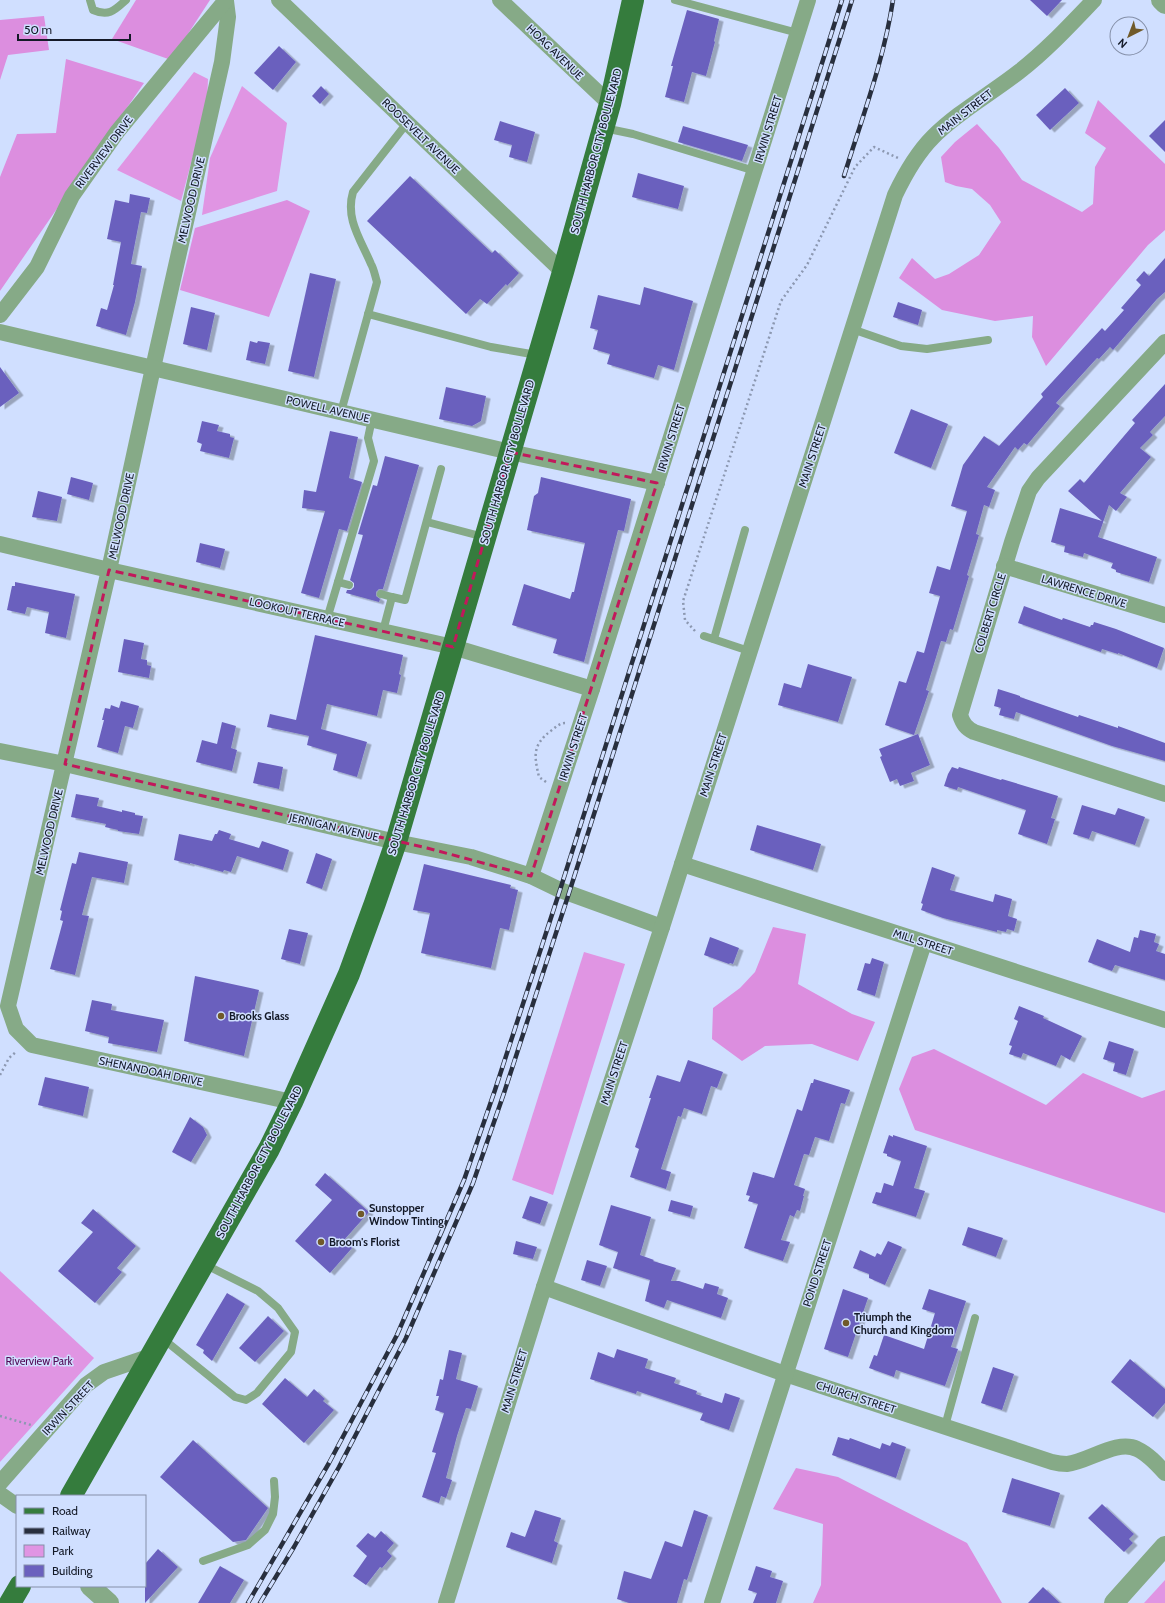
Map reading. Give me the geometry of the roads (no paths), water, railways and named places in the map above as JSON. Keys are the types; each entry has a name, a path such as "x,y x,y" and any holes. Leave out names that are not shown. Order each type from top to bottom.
{"main road":[{"name":"SOUTH HARBOR CITY BOULEVARD","path":"72,1495 268,1148 292,1102 349,974 396,842 510,452 610,104 633,0"},
{"path":"10,1603 19,1587"}],"street":[{"name":"RIVERVIEW DRIVE","path":"0,315 37,268 72,196 117,132 226,0"},
{"name":"MELWOOD DRIVE","path":"16,1029 8,1006 110,570 153,368 222,62 228,17 226,0"},
{"name":"ROOSEVELT AVENUE","path":"279,0 562,272"},
{"name":"HOAG AVENUE","path":"500,0 610,104"},
{"name":"IRWIN STREET","path":"531,876 582,721 808,0"},
{"name":"MAIN STREET","path":"446,1603 544,1287 662,927 895,195 911,164 932,138 976,102 1020,72 1056,40 1094,0"},
{"path":"1161,0 1165,4"},
{"name":"POWELL AVENUE","path":"0,332 510,452 657,483"},
{"name":"COLBERT CIRCLE","path":"1165,342 1036,481 1029,491 1004,566 960,715 967,728 974,732 1165,794"},
{"name":"LOOKOUT TERRACE","path":"0,544 453,647 592,689"},
{"name":"LAWRENCE DRIVE","path":"1004,566 1165,615"},
{"name":"JERNIGAN AVENUE","path":"0,751 65,764 396,842 471,857 531,876 560,890 662,927"},
{"name":"MILL STREET","path":"682,864 1165,1020"},
{"name":"POND STREET","path":"712,1603 924,943"},
{"name":"SHENANDOAH DRIVE","path":"16,1029 32,1045 292,1102"},
{"name":"CHURCH STREET","path":"544,1287 785,1374 1052,1462 1066,1464 1077,1462 1115,1448 1128,1446 1138,1449 1147,1455 1165,1473"},
{"name":"IRWIN STREET","path":"0,1483 86,1385 104,1372 156,1347"},
{"path":"0,1494 16,1505"},
{"path":"1114,1603 1165,1546"},
{"path":"91,1587 109,1603"}],"lane":[{"path":"90,0 93,10 101,14 114,11 126,0"},
{"path":"675,0 798,33"},
{"path":"341,412 377,282 372,264 356,234 351,215 351,199 353,192 407,123"},
{"path":"603,128 633,134 755,171"},
{"path":"368,314 491,347 538,355"},
{"path":"852,329 901,346 927,349 988,340"},
{"path":"327,619 374,461 368,438 372,419"},
{"path":"381,594 405,600 442,470"},
{"path":"427,522 485,537"},
{"path":"714,639 745,530"},
{"path":"338,582 349,585"},
{"path":"383,631 392,597"},
{"path":"704,636 749,651"},
{"path":"156,1347 235,1397 246,1400 257,1393 291,1352 295,1332 278,1308 258,1291 203,1264"},
{"path":"945,1426 975,1318"},
{"path":"203,1561 248,1545 265,1530 273,1514 275,1497 274,1481"}],"railway":[{"path":"248,1603 329,1463 397,1335 464,1180 560,890 842,0"},
{"path":"260,1603 294,1547 339,1467 406,1338 473,1183 569,893 852,0"},
{"path":"844,176 878,67 893,0"}],"place":[{"name":"Brooks Glass","path":"221,1016"},
{"name":"Sunstopper Window Tinting","path":"361,1214"},
{"name":"Broom's Florist","path":"321,1242"},
{"name":"Triumph the Church and Kingdom","path":"846,1323"}],"park label":[{"name":"Riverview Park","path":"39,1361"}]}
